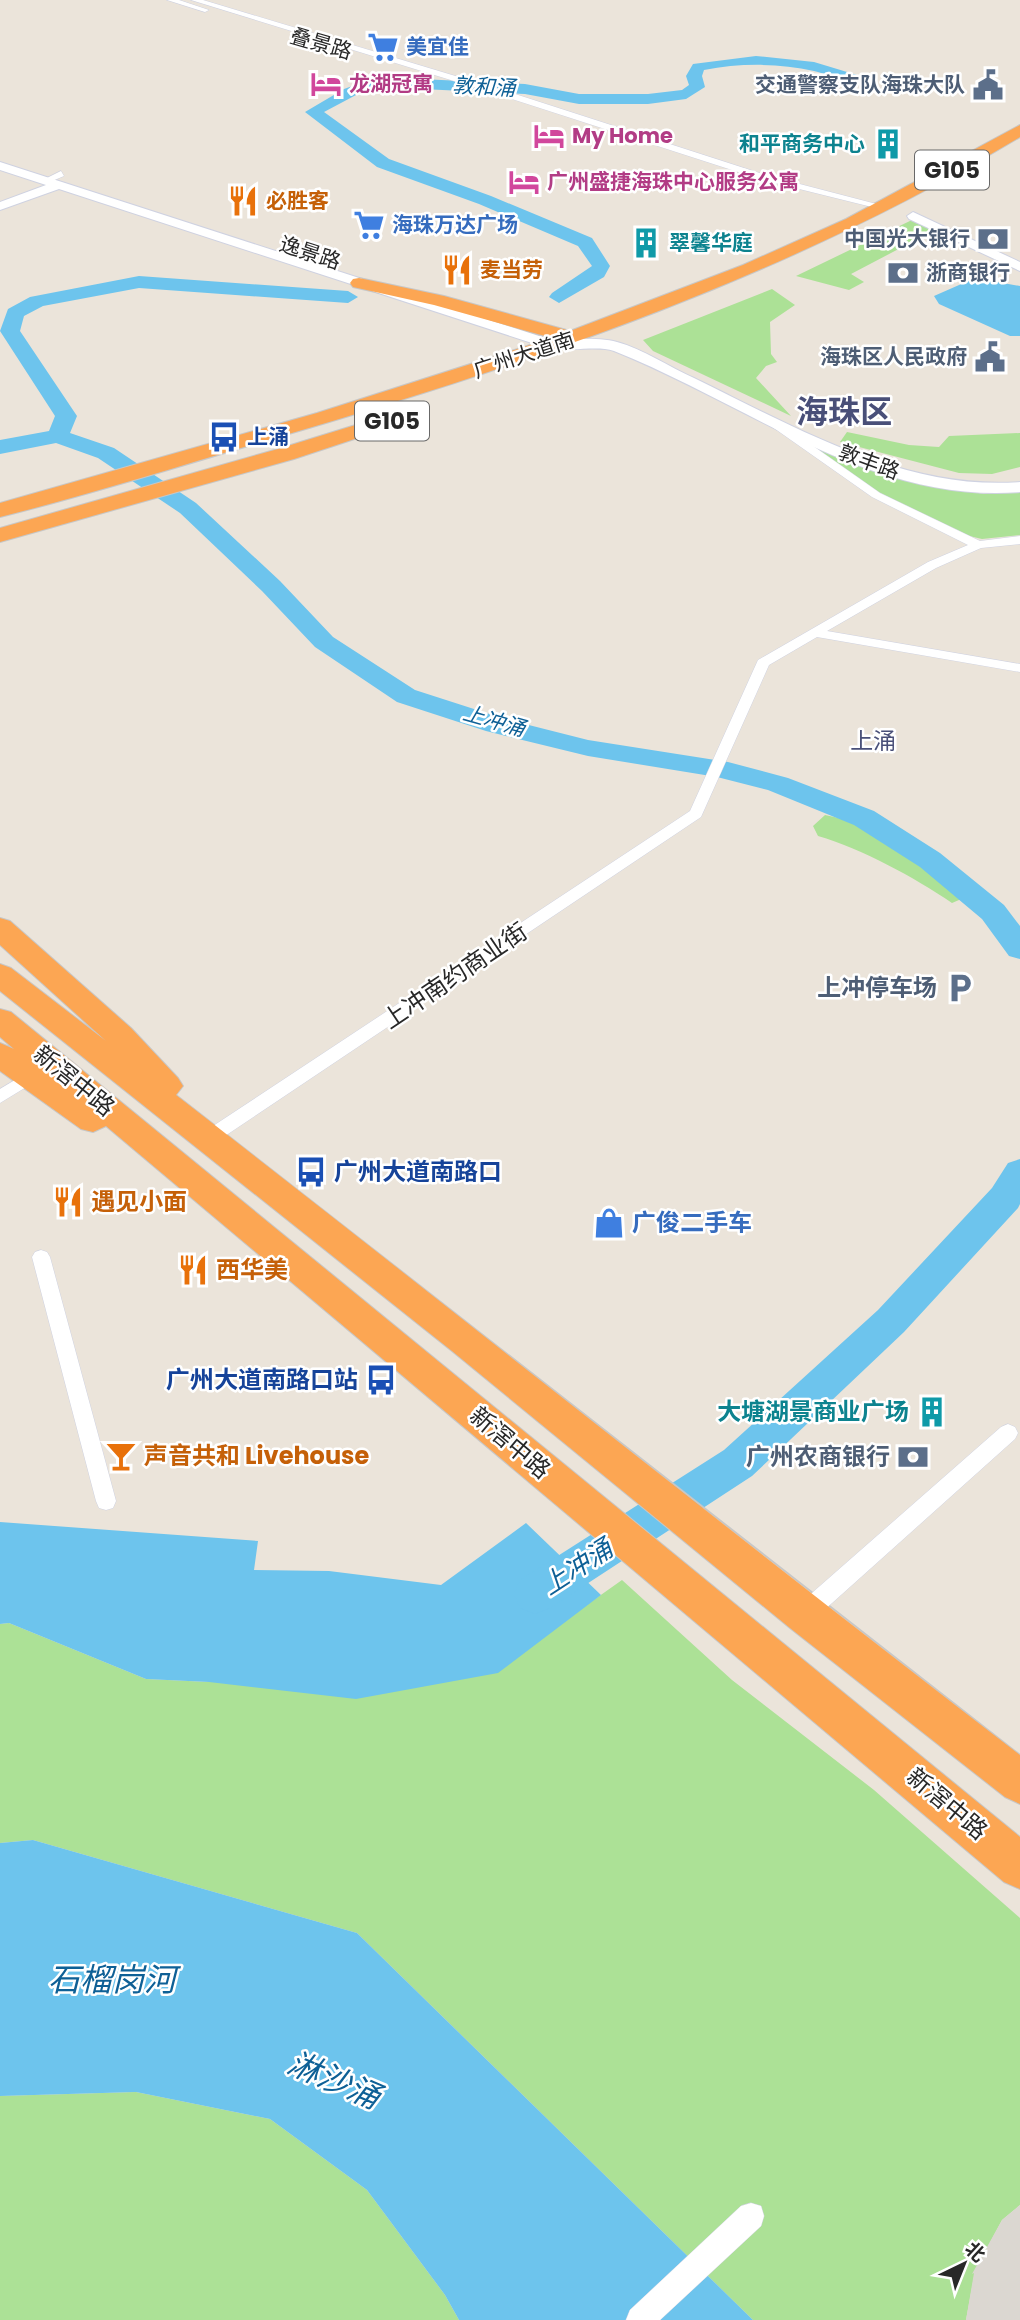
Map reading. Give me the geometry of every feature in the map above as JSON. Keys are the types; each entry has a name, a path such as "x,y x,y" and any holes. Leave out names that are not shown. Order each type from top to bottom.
{"highway":[{"name":"广州大道南","path":"0,508 314,422 481,368 577,343 623,336 673,300 790,251 884,207 1020,130"},
{"name":"G105","path":"907,219 932,206"},
{"path":"359,283 419,296 474,315 577,343"},
{"path":"673,300 672,307 675,310 690,313"},
{"path":"474,315 496,342 491,359 481,368"},
{"name":"广州大道南","path":"537,371 577,343 623,336"},
{"name":"G105","path":"0,535 333,440 438,405"},
{"path":"0,928 120,1036 246,1169"},
{"name":"新滘中路","path":"0,975 621,1464 804,1614 1020,1783"},
{"name":"新滘中路","path":"0,1020 1020,1866"},
{"path":"0,1037 78,1100 178,1167"},
{"path":"0,1055 77,1110 178,1167"}],"main road":[{"name":"逸景路","path":"0,155 55,180 359,283 395,294 503,314 577,343"},
{"name":"逸景路","path":"0,166 55,180 446,303 474,315"},
{"path":"0,206 55,180"},
{"path":"907,219 1020,267"},
{"name":"敦丰路","path":"623,336 770,420 844,454 914,478 969,488 1020,487"},
{"name":"敦丰路","path":"623,336 807,430 888,463 960,480 990,483 1020,479"}],"street":[{"name":"叠景路","path":"171,0 471,84"},
{"name":"叠景路","path":"195,0 509,95 766,178 884,207"},
{"path":"770,420 876,495 978,545"},
{"path":"814,633 914,574 978,545 1020,540"},
{"path":"814,633 1020,668"},
{"name":"上冲南约商业街","path":"213,1135 696,814 763,663 814,633"},
{"path":"0,1097 30,1077"},
{"path":"41,1257 106,1502"},
{"path":"804,1614 1008,1433"},
{"path":"640,2320 751,2216"}],"green space":[{"path":"914,219 932,229 931,232 851,274 864,282 849,290 796,276"},
{"path":"772,289 795,305 770,322 771,354 777,362 766,366 756,378 791,416 653,351 643,340"},
{"path":"847,432 909,445 939,447 949,436 1020,433 1020,467 992,474 959,473 840,442"},
{"path":"799,438 962,490 984,494 1020,491 1020,535 982,539 961,534 878,493"},
{"path":"825,815 862,827 900,847 966,897 952,903 887,865 852,848 818,836 813,826"},
{"path":"622,1580 732,1680 874,1790 1020,1918 1020,2205 1002,2220 975,2271 966,2320 753,2320 357,1933 33,1840 0,1843 0,1624 9,1623 146,1679 209,1682 581,1609"},
{"path":"136,2092 270,2119 367,2190 445,2295 459,2320 0,2320 0,2096"}],"shaded area":[{"path":"1020,2205 1020,2320 966,2320 974,2273 972,2274 1002,2220"}],"water":[{"path":"975,278 1020,286 1020,336 1010,336 939,304 934,296"},
{"path":"0,1522 258,1541 254,1570 329,1571 441,1585 526,1523 601,1595 498,1673 356,1699 209,1682 146,1679 9,1623 0,1624"},
{"name":"石榴岗河","path":"33,1840 357,1933 753,2320 459,2320 445,2295 367,2190 270,2119 136,2092 0,2096 0,1843"}],"waterway":[{"name":"敦和涌","path":"559,297 597,273 601,266 585,242 485,200 383,163 313,112 350,92 378,82 525,89 579,99 648,99 686,94 697,87 694,76 698,67 736,61 795,63 851,78"},
{"name":"敦和涌","path":"58,436 66,416 10,331 15,313 37,301 139,282 348,297"},
{"name":"上冲涌","path":"0,447 58,436"},
{"name":"上冲涌","path":"58,436 106,453 188,508 271,586 324,642 406,696 496,725 588,748 718,768 778,784 864,818 930,860 993,912 1020,948"},
{"name":"上冲涌","path":"535,1594 738,1463 891,1321 1005,1198 1020,1173"}],"place":[{"name":"美宜佳","path":"383,47"},
{"name":"龙湖冠寓","path":"326,84"},
{"name":"交通警察支队海珠大队","path":"988,85"},
{"name":"My Home","path":"549,136"},
{"name":"和平商务中心","path":"888,144"},
{"name":"广州盛捷海珠中心服务公寓","path":"524,182"},
{"name":"必胜客","path":"243,201"},
{"name":"海珠万达广场","path":"369,225"},
{"name":"中国光大银行","path":"993,239"},
{"name":"翠馨华庭","path":"646,243"},
{"name":"麦当劳","path":"457,270"},
{"name":"浙商银行","path":"903,273"},
{"name":"海珠区人民政府","path":"990,357"},
{"name":"上涌","path":"224,437"},
{"name":"上冲停车场","path":"960,988"},
{"name":"广州大道南路口","path":"311,1172"},
{"name":"遇见小面","path":"68,1202"},
{"name":"广俊二手车","path":"609,1223"},
{"name":"西华美","path":"193,1270"},
{"name":"广州大道南路口站","path":"381,1380"},
{"name":"大塘湖景商业广场","path":"932,1412"},
{"name":"声音共和 Livehouse","path":"121,1456"},
{"name":"广州农商银行","path":"913,1457"}],"district":[{"name":"海珠区","path":"844,412"},
{"name":"上涌","path":"873,741"}],"water label":[{"name":"淋沙涌","path":"334,2080"}]}
